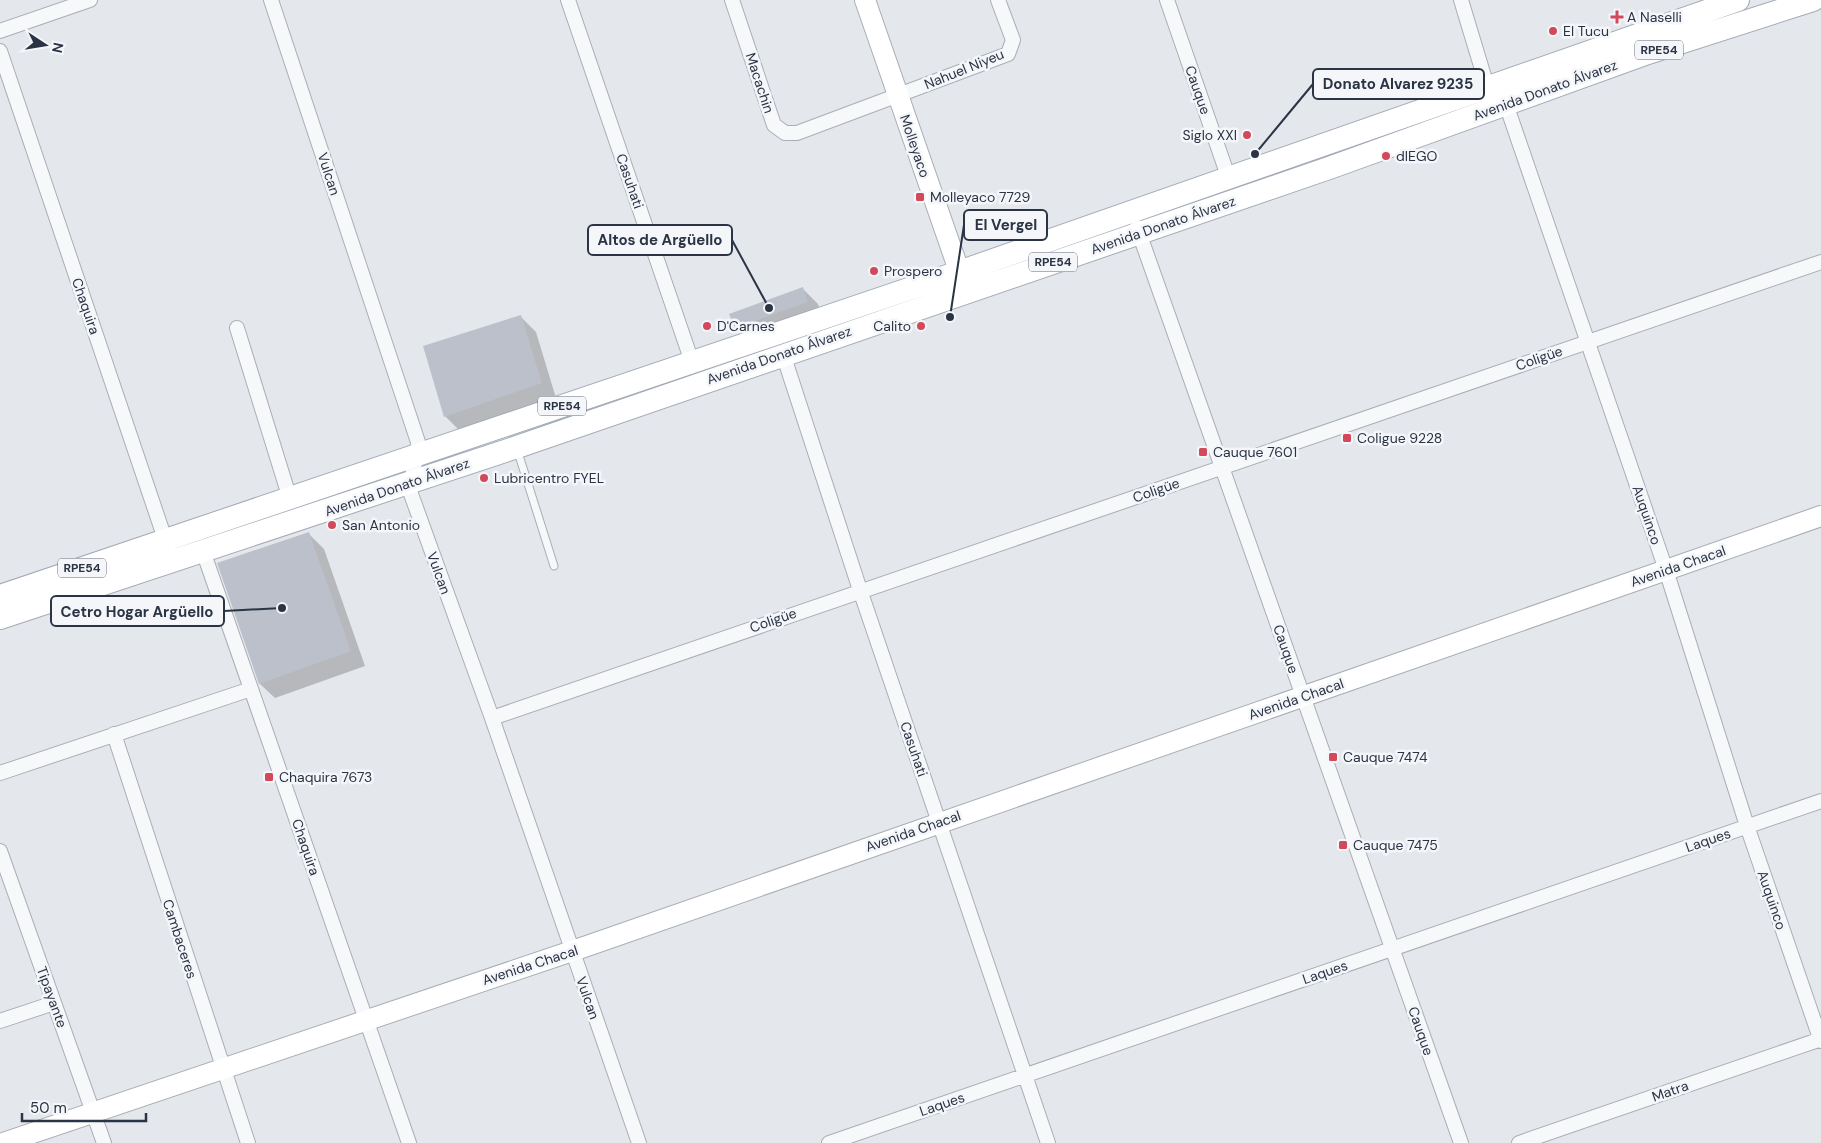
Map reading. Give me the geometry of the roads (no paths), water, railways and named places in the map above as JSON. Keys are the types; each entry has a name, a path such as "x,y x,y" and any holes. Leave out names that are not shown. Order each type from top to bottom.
{"main road":[{"name":"Molleyaco","path":"865,0 963,282"},
{"name":"Avenida Donato Álvarez","path":"0,618 516,447 783,354 1132,212 1738,0"},
{"name":"Avenida Donato Álvarez","path":"0,596 692,362 963,282 1140,233 1341,164 1648,53 1813,0"},
{"name":"Avenida Chacal","path":"3,1143 572,951 1821,516"}],"street":[{"path":"0,31 90,0"},
{"name":"Vulcan","path":"271,0 418,442 418,455 409,483 410,494 492,718 639,1143"},
{"name":"Casuhati","path":"568,0 692,362"},
{"name":"Macachin","path":"732,0 774,125 779,130 785,133 797,133 897,96"},
{"name":"Nahuel Niyeu","path":"897,96 1008,54 1012,40 998,0"},
{"name":"Cauque","path":"1167,0 1229,179"},
{"path":"1461,0 1488,86"},
{"name":"Chaquira","path":"0,51 173,562"},
{"name":"Auquinco","path":"1506,104 1666,570 1747,826 1821,1040"},
{"name":"Cauque","path":"1132,212 1461,1143"},
{"name":"Coligüe","path":"492,718 860,590 1821,262"},
{"path":"237,328 290,499"},
{"name":"Casuhati","path":"783,354 860,590 1048,1143"},
{"name":"Chaquira","path":"203,551 409,1143"},
{"path":"0,773 251,689"},
{"name":"Cambaceres","path":"114,734 248,1143"},
{"name":"Laques","path":"829,1143 1821,801"},
{"name":"Tipayante","path":"0,851 3,872 54,1003 104,1143"},
{"path":"0,1021 54,1003"},
{"name":"Matra","path":"1519,1143 1821,1040"}],"lane":[{"path":"516,447 554,566"}],"place":[{"name":"A Naselli","path":"1617,17"},
{"name":"El Tucu","path":"1553,31"},
{"name":"Siglo XXI","path":"1247,135"},
{"name":"Donato Alvarez 9235","path":"1255,154"},
{"name":"dIEGO","path":"1386,156"},
{"name":"Molleyaco 7729","path":"920,197"},
{"name":"Prospero","path":"874,271"},
{"name":"Altos de Argüello","path":"769,308"},
{"name":"El Vergel","path":"950,317"},
{"name":"D'Carnes","path":"707,326"},
{"name":"Calito","path":"921,326"},
{"name":"Coligue 9228","path":"1347,438"},
{"name":"Cauque 7601","path":"1203,452"},
{"name":"Lubricentro FYEL","path":"484,478"},
{"name":"San Antonio","path":"332,525"},
{"name":"Cetro Hogar Argüello","path":"282,608"},
{"name":"Cauque 7474","path":"1333,757"},
{"name":"Chaquira 7673","path":"269,777"},
{"name":"Cauque 7475","path":"1343,845"}]}
